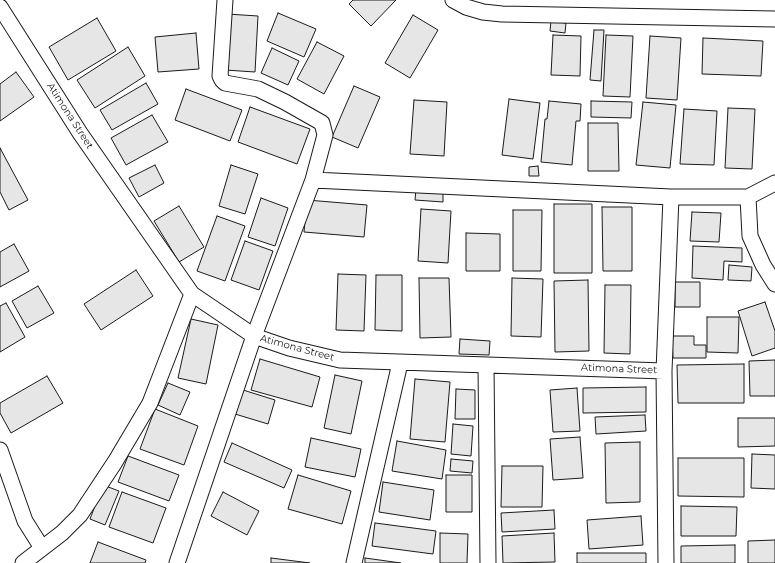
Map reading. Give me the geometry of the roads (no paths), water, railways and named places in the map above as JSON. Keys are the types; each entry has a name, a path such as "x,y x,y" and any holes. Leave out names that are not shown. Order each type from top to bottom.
{"street":[{"path":"177,563 254,336 313,180 325,135 322,123 285,102 258,89 225,83 220,76 225,0"},
{"path":"453,0 466,7 483,12 502,14 775,19"},
{"name":"Atimona Street","path":"0,7 80,133 192,294 254,336 289,348 340,360 664,371"},
{"path":"313,180 672,196 748,197 775,183"},
{"path":"666,563 664,371 672,196"},
{"path":"748,197 750,236 760,258 775,284"},
{"path":"23,563 62,533 80,515 150,402 192,294"},
{"path":"354,563 400,363"},
{"path":"486,365 488,563"},
{"path":"0,450 25,521 42,548"}]}
